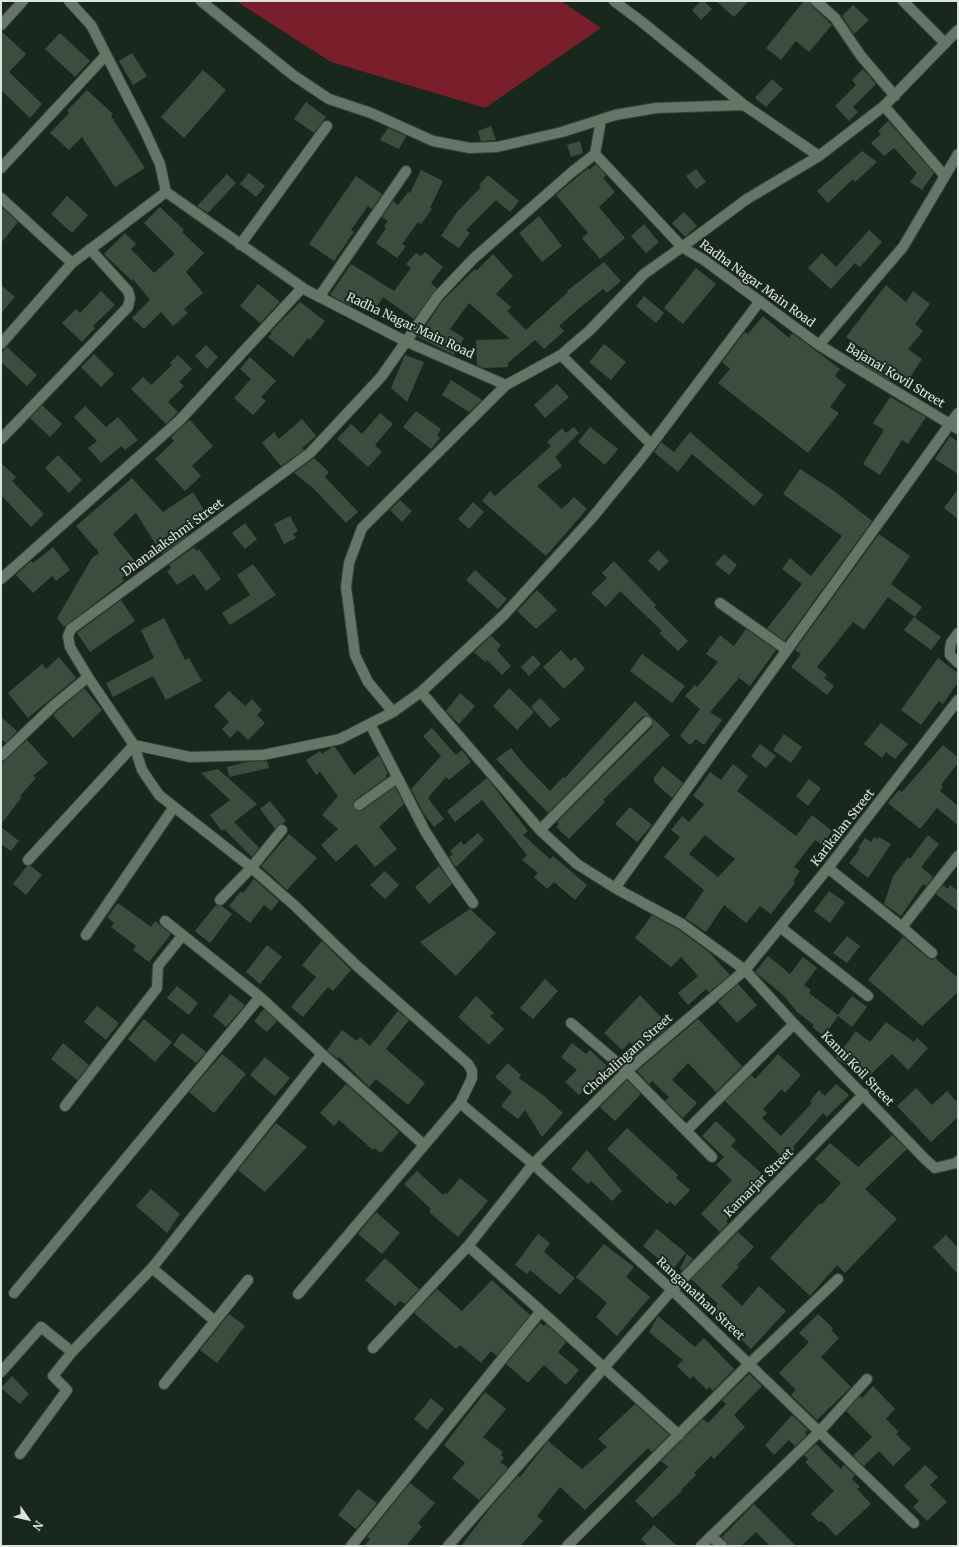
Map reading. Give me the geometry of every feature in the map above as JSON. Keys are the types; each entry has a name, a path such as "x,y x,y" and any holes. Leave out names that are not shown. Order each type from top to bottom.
{"street":[{"path":"1,25 23,1"},
{"path":"1,344 72,263 166,192 160,164 91,25 69,1"},
{"path":"201,1 293,75 329,99 371,113 432,141 470,148 497,147 562,132 615,115 656,108 744,105"},
{"path":"614,1 744,105 819,156"},
{"path":"816,1 835,18 861,56 895,96"},
{"path":"903,1 945,43"},
{"path":"601,120 595,154 682,246 747,199 819,156 884,106 958,30"},
{"path":"1,168 106,55"},
{"path":"884,106 944,175"},
{"path":"240,245 327,126"},
{"name":"Dhanalakshmi Street","path":"298,1294 423,1144 460,1103 472,1078 472,1071 468,1064 357,966 294,904 159,795 142,770 134,745 88,677 70,647 68,636 72,629 310,453 381,376 438,296 473,259 572,172 595,154"},
{"path":"819,345 903,247 944,175 958,154"},
{"path":"319,297 406,171"},
{"name":"Radha Nagar Main Road","path":"166,192 302,288 405,341 506,385 561,355 590,330 644,274 682,246 704,260 819,345"},
{"path":"1,198 72,263"},
{"path":"1,439 128,307 130,298 128,291 90,249"},
{"path":"1,579 180,420 302,288"},
{"path":"28,860 134,745 190,757 263,755 340,739 394,712 421,692 504,615 592,518 651,444 760,301"},
{"name":"Bajanai Kovil Street","path":"819,345 954,426"},
{"path":"561,355 651,444"},
{"path":"394,712 368,682 355,655 346,587 349,563 362,528 506,385"},
{"path":"615,888 787,650 954,426 958,413"},
{"path":"720,603 787,650"},
{"path":"958,633 951,643 950,650 950,655 958,663"},
{"path":"1,756 54,706 88,677"},
{"name":"Kanni Koil Street","path":"421,692 540,830 577,864 615,888 682,924 745,970 794,1024 864,1094 925,1159 936,1168 956,1163 958,1161"},
{"name":"Karikalan Street","path":"745,970 828,868 958,700"},
{"path":"540,830 647,722"},
{"path":"370,724 425,831 473,903"},
{"path":"359,805 398,778"},
{"path":"86,935 174,807"},
{"path":"220,900 251,868 282,830"},
{"path":"902,927 958,856"},
{"path":"828,868 932,953"},
{"path":"165,921 260,997 423,1144"},
{"path":"780,926 868,996"},
{"path":"65,1106 157,988 158,966 182,936"},
{"name":"Chokalingam Street","path":"373,1348 468,1246 532,1164 627,1071 745,970"},
{"path":"14,1293 260,997"},
{"path":"571,1023 627,1071 712,1157"},
{"path":"686,1131 794,1024"},
{"path":"20,1454 67,1390 53,1376 72,1352 152,1268 322,1054"},
{"name":"Kamarjar Street","path":"448,1546 672,1290 864,1094"},
{"name":"Ranganathan Street","path":"460,1103 532,1164 672,1290 914,1523"},
{"path":"468,1246 679,1435"},
{"path":"152,1268 215,1321"},
{"path":"567,1546 749,1364 838,1279"},
{"path":"164,1384 248,1280"},
{"path":"351,1546 542,1311"},
{"path":"1,1372 41,1327 72,1352"},
{"path":"701,1546 819,1432 867,1379"},
{"path":"711,1536 722,1546"}],"shaded area":[{"path":"236,1 561,1 601,28 485,108 331,62"}],"building":[{"path":"701,1 704,1 712,9 701,20 692,10"},
{"path":"716,1 749,1 734,17"},
{"path":"804,1 810,1 812,6 832,25 809,52 796,41 781,60 766,48"},
{"path":"853,5 869,20 854,34 842,16"},
{"path":"1,31 26,54 9,72 42,104 30,118 1,90"},
{"path":"60,33 90,61 75,77 45,49"},
{"path":"132,53 147,76 133,85 119,61"},
{"path":"863,69 876,84 853,107 858,112 849,121 835,106 856,85 852,80"},
{"path":"203,70 226,90 184,138 161,117"},
{"path":"772,79 783,89 766,107 755,98"},
{"path":"87,90 113,114 111,116 145,168 115,187 82,137 69,150 50,133 69,113 67,111"},
{"path":"306,102 326,117 314,133 294,119"},
{"path":"888,121 934,173 922,190 910,182 917,173 894,148 884,156 871,143 881,134 878,131"},
{"path":"491,126 496,140 481,141 478,131"},
{"path":"388,128 406,136 399,149 380,140"},
{"path":"580,141 583,153 571,157 567,145"},
{"path":"862,151 877,162 855,182 853,179 828,203 817,191"},
{"path":"596,164 606,175 603,178 615,192 599,207 625,238 600,259 582,238 588,233 556,195 588,168 589,170"},
{"path":"696,169 706,182 696,189 686,176"},
{"path":"421,170 443,181 430,208 432,209 421,224 418,222 402,244 406,246 397,258 376,243 386,228 384,226 388,221 382,217 393,201 398,205 408,192 410,193"},
{"path":"249,173 265,186 256,197 240,184"},
{"path":"227,174 236,183 208,213 197,206"},
{"path":"488,175 519,201 510,212 496,200 466,230 470,233 459,248 441,236 457,212 481,187 479,185"},
{"path":"356,176 382,194 372,209 368,206 351,230 354,232 334,261 309,244"},
{"path":"67,196 88,215 72,233 51,214"},
{"path":"1,207 18,222 1,243"},
{"path":"160,207 184,230 182,232 204,253 186,272 203,293 184,309 188,313 173,326 161,312 144,329 132,318 150,300 133,279 132,281 104,254 125,233 136,244 131,249 154,273 175,254 144,223"},
{"path":"684,212 697,226 685,237 672,223"},
{"path":"539,216 562,246 542,262 519,233"},
{"path":"644,224 659,242 646,253 631,236"},
{"path":"869,230 882,242 860,267 855,263 831,289 808,268 822,253 836,267"},
{"path":"425,252 443,267 431,283 437,288 414,319 383,297 373,313 355,300 351,306 330,295 351,264 394,291 411,268 406,264 416,253 421,256"},
{"path":"493,254 513,276 496,294 511,307 507,311 526,330 568,292 567,291 604,262 621,281 607,293 603,289 577,310 559,326 564,331 544,349 535,340 508,363 508,367 483,368 477,365 476,340 510,339 469,303 450,329 464,338 454,355 418,337 443,300"},
{"path":"696,268 716,284 683,324 664,308"},
{"path":"258,284 280,302 260,323 240,306"},
{"path":"1,285 15,297 1,313"},
{"path":"886,285 906,302 913,291 930,304 915,324 923,331 908,349 922,359 909,379 896,370 889,380 857,361 865,350 846,337"},
{"path":"101,291 115,305 93,326 95,328 82,342 62,323 76,309 80,313"},
{"path":"644,296 664,313 656,323 636,306"},
{"path":"300,302 325,321 310,340 308,338 293,357 268,337 272,333 270,332"},
{"path":"763,316 789,338 792,333 840,369 835,376 846,385 830,407 839,413 808,453 718,383 730,369 722,362 745,332 748,334"},
{"path":"604,344 626,362 611,380 589,362"},
{"path":"206,345 218,357 207,369 195,356"},
{"path":"7,347 37,375 27,386 1,362 1,353"},
{"path":"94,354 114,374 101,387 81,367"},
{"path":"178,355 192,369 179,382 184,386 168,402 178,412 166,424 131,389 143,377 151,385 172,365 170,363"},
{"path":"405,355 424,362 407,402 391,388"},
{"path":"250,357 276,381 261,397 266,401 253,415 234,398 251,379 240,369"},
{"path":"451,380 482,400 469,412 442,395"},
{"path":"557,384 569,397 545,418 534,405"},
{"path":"890,397 926,417 908,444 902,440 880,475 863,464 884,430 873,423"},
{"path":"42,405 62,424 50,437 30,418"},
{"path":"85,406 106,427 118,417 138,440 125,450 121,446 101,463 88,448 97,441 74,417"},
{"path":"416,411 441,429 437,435 440,438 431,449 403,427"},
{"path":"380,413 393,424 375,445 382,452 368,467 337,439 351,424 362,434"},
{"path":"302,419 316,436 302,448 304,450 281,466 262,443 274,432 279,439"},
{"path":"190,420 213,446 192,466 201,476 185,491 155,459 174,441 171,438 175,433"},
{"path":"574,427 579,433 555,457 562,466 537,486 562,509 574,497 587,509 546,556 482,501 490,491 495,496 551,446 547,442 562,428 566,433"},
{"path":"590,427 618,449 605,465 578,442"},
{"path":"690,432 763,495 754,506 692,454 678,472 654,452 661,442 674,452"},
{"path":"950,436 958,442 958,474 935,459"},
{"path":"58,455 82,480 69,493 45,468"},
{"path":"314,458 329,472 325,477 358,512 346,523 314,489 294,473"},
{"path":"1,463 16,477 12,481 44,514 31,527 1,495"},
{"path":"800,469 834,491 872,521 785,641 767,628 802,584 782,569 790,558 811,576 842,536 783,494"},
{"path":"132,478 163,512 193,492 207,515 184,531 187,536 162,554 136,513 113,534 138,565 122,578 124,581 64,627 57,618 92,558 99,553 97,550 98,548 96,549 76,526"},
{"path":"958,489 958,519 944,508"},
{"path":"400,500 412,511 402,522 390,510"},
{"path":"473,502 484,512 469,529 458,519"},
{"path":"290,516 298,531 293,534 296,538 284,544 274,524"},
{"path":"245,523 257,539 245,549 232,533"},
{"path":"879,534 910,556 891,584 922,607 915,617 888,597 864,630 853,622 817,667 827,675 824,678 834,686 827,695 791,667 801,654 795,650"},
{"path":"53,547 70,570 56,581 52,576 33,593 16,575 31,561 33,563"},
{"path":"194,547 197,551 199,549 221,579 206,591 194,574 177,585 167,571 171,568 169,565"},
{"path":"658,550 669,561 659,571 648,561"},
{"path":"724,554 737,565 729,575 715,564"},
{"path":"614,561 656,605 654,607 688,641 678,651 659,633 662,631 620,591 606,607 591,593 607,578 602,573"},
{"path":"253,564 276,595 230,625 222,613 250,595 237,575"},
{"path":"475,570 507,599 498,609 466,580"},
{"path":"537,590 557,610 536,629 517,611"},
{"path":"121,600 135,621 90,652 77,633"},
{"path":"914,617 941,637 931,650 904,630"},
{"path":"164,618 185,660 189,658 202,681 166,700 153,676 113,697 106,683 154,658 141,630"},
{"path":"746,629 776,650 750,686 739,678 710,712 722,720 704,745 696,739 690,745 680,736 700,709 685,696 695,685 697,687 718,662 706,654 720,635 734,646"},
{"path":"491,636 501,645 497,650 511,666 502,675 487,660 485,662 474,652"},
{"path":"561,650 571,661 575,657 585,669 564,689 543,667"},
{"path":"642,654 685,686 672,703 630,671"},
{"path":"533,655 541,664 529,676 521,667"},
{"path":"59,657 76,678 28,718 8,693 42,664 46,669"},
{"path":"938,658 958,673 958,682 943,704 939,701 921,725 901,710"},
{"path":"84,688 102,710 73,738 53,715"},
{"path":"509,688 534,712 517,730 493,706"},
{"path":"229,691 245,706 252,699 262,710 257,715 265,723 248,740 238,730 230,738 222,729 229,722 214,706"},
{"path":"460,693 475,706 459,724 446,711"},
{"path":"540,698 560,719 550,728 531,707"},
{"path":"635,701 670,735 603,800 605,802 569,839 556,827 559,824 557,822 652,727 652,718 648,716 642,717 548,813 496,759 511,748 550,791 563,777 565,778"},
{"path":"1,717 17,731 6,743 1,739"},
{"path":"881,723 908,744 895,759 886,752 882,758 864,744"},
{"path":"432,728 456,755 462,750 471,762 449,780 446,777 428,798 444,819 434,827 424,814 411,789 441,756 423,736"},
{"path":"784,734 802,747 791,763 773,750"},
{"path":"27,740 48,763 33,776 36,778 20,796 22,797 1,824 1,764"},
{"path":"760,744 776,756 766,768 751,756"},
{"path":"943,745 958,757 958,763 941,785 943,787 940,791 958,806 958,825 937,808 920,829 888,803 899,790 902,792"},
{"path":"332,747 335,747 354,775 379,755 388,774 385,776 387,777 355,800 353,805 356,811 363,810 395,787 404,804 379,827 397,849 375,867 356,844 336,862 321,845 338,829 322,815 338,796 320,772 316,775 306,760 320,751 322,754"},
{"path":"267,761 269,768 229,777 227,767 246,762"},
{"path":"733,764 748,776 737,791 796,836 812,815 832,831 822,845 815,840 794,867 800,871 793,881 795,883 771,914 760,906 746,923 724,905 706,932 685,918 704,890 664,857 680,837 671,830 682,816 689,822 704,804 693,796 710,772 721,780","holes":["705,835 735,859 718,877 689,854"]},
{"path":"663,766 683,783 672,798 654,782 654,777"},
{"path":"218,769 257,804 234,822 259,848 252,857 224,829 222,831 210,815 230,800 201,773"},
{"path":"487,778 528,831 523,835 550,859 553,856 587,885 575,900 554,882 547,889 534,877 538,873 522,860 527,855 482,800 455,822 447,811"},
{"path":"809,779 821,788 808,806 796,796"},
{"path":"270,801 286,821 275,829 260,809"},
{"path":"630,807 652,825 637,842 615,824"},
{"path":"1,827 19,841 11,851 1,844"},
{"path":"478,833 484,840 456,867 449,857 453,854 450,851 461,841 464,845"},
{"path":"289,834 317,858 287,890 261,866"},
{"path":"928,835 939,844 921,867 933,877 926,886 923,884 901,916 884,904 893,876 908,857 910,859"},
{"path":"874,837 878,839 879,837 891,844 868,878 849,863 860,849 858,848 865,838 871,842"},
{"path":"27,866 31,866 42,875 26,895 13,884"},
{"path":"439,866 452,884 429,904 415,887"},
{"path":"385,871 399,885 385,899 370,885"},
{"path":"254,879 279,901 271,911 264,905 250,923 229,906 241,891 243,893"},
{"path":"943,885 948,889 950,885 958,891 958,911 936,894"},
{"path":"829,891 845,902 830,923 814,911"},
{"path":"118,903 151,927 155,921 171,934 149,962 133,950 136,946 111,927 114,923 107,917"},
{"path":"216,905 222,906 232,914 210,943 195,931"},
{"path":"470,909 496,933 456,976 420,942"},
{"path":"652,915 679,930 709,952 730,975 709,992 706,989 688,1005 678,993 698,976 681,957 671,967 635,938"},
{"path":"847,936 860,946 847,963 833,953"},
{"path":"903,937 928,958 933,960 935,958 958,978 958,992 922,1026 868,980"},
{"path":"322,941 351,970 333,991 328,987 303,1017 291,1007 316,977 302,965"},
{"path":"267,945 282,957 260,984 246,972"},
{"path":"768,956 790,974 803,957 817,968 804,985 811,990 809,993 838,1015 852,996 867,1007 852,1027 838,1016 824,1036 812,1027 814,1025 797,1012 783,995 755,972"},
{"path":"545,979 558,991 533,1019 520,1008"},
{"path":"738,984 757,1005 737,1023 718,1002"},
{"path":"177,986 198,1003 189,1015 167,998"},
{"path":"230,994 245,1005 226,1027 213,1016"},
{"path":"640,995 662,1018 659,1021 667,1028 640,1052 630,1042 622,1050 604,1033"},
{"path":"476,996 494,1013 490,1016 504,1029 489,1045 458,1017"},
{"path":"97,1006 119,1023 106,1040 84,1022"},
{"path":"264,1009 277,1021 267,1032 254,1021"},
{"path":"398,1011 409,1020 386,1049 425,1083 408,1105 376,1079 369,1087 339,1057 338,1059 327,1050 342,1030 357,1041 360,1037 370,1046"},
{"path":"144,1019 172,1042 155,1062 128,1039"},
{"path":"698,1019 742,1066 716,1092 688,1063 672,1080 697,1103 683,1118 665,1101 669,1097 652,1081 649,1084 637,1071"},
{"path":"886,1022 914,1042 917,1038 928,1048 908,1070 892,1054 870,1075 852,1060 847,1066 836,1058 856,1031 870,1042"},
{"path":"182,1033 206,1052 196,1063 173,1045"},
{"path":"63,1043 89,1065 77,1080 51,1059"},
{"path":"572,1043 586,1054 590,1050 607,1066 579,1095 565,1082 577,1070 561,1057"},
{"path":"222,1054 246,1074 214,1113 189,1092"},
{"path":"778,1054 801,1075 785,1093 782,1089 763,1109 767,1113 762,1118 781,1136 812,1103 810,1101 819,1090 825,1096 836,1084 849,1095 827,1117 823,1113 793,1147 795,1149 785,1160 725,1101 751,1075 755,1079"},
{"path":"265,1057 290,1078 275,1096 250,1075"},
{"path":"508,1063 521,1075 519,1078 544,1096 563,1113 542,1137 525,1110 518,1119 501,1106 512,1092 495,1077"},
{"path":"627,1080 641,1094 615,1121 600,1107"},
{"path":"346,1084 399,1132 381,1153 374,1148 373,1150 339,1120 334,1126 320,1113"},
{"path":"916,1088 932,1105 947,1091 958,1103 958,1117 931,1142 897,1106"},
{"path":"716,1121 736,1140 731,1146 767,1178 726,1221 728,1223 720,1232 701,1214 732,1180 716,1165 724,1157 702,1136"},
{"path":"276,1123 307,1147 265,1192 238,1170"},
{"path":"627,1128 678,1175 676,1178 690,1190 675,1206 670,1201 667,1204 607,1149"},
{"path":"892,1135 907,1149 865,1189 897,1219 845,1273 837,1265 810,1296 770,1258 820,1203 821,1205 841,1183 815,1159 830,1143 858,1167"},
{"path":"587,1150 622,1191 612,1201 591,1181 588,1184 571,1169"},
{"path":"417,1171 443,1195 445,1193 447,1194 460,1178 488,1201 458,1237 429,1212 431,1209 404,1184"},
{"path":"151,1189 180,1214 167,1233 136,1206"},
{"path":"376,1212 400,1233 382,1254 358,1234"},
{"path":"657,1229 686,1253 672,1270 643,1246"},
{"path":"738,1232 754,1247 737,1265 739,1267 721,1286 742,1306 759,1286 786,1311 751,1349 712,1311 718,1304 691,1279"},
{"path":"538,1234 550,1243 544,1252 575,1278 560,1295 530,1270 527,1274 515,1265"},
{"path":"946,1235 958,1248 958,1274 933,1247"},
{"path":"604,1244 634,1267 626,1277 650,1297 617,1336 596,1317 607,1303 576,1277"},
{"path":"687,1254 693,1259 682,1271 680,1269"},
{"path":"385,1258 419,1289 405,1304 400,1301 395,1306 365,1280"},
{"path":"492,1280 530,1315 497,1356 491,1351 481,1363 460,1345 456,1349 414,1313 437,1289 462,1311"},
{"path":"229,1314 245,1326 217,1363 200,1350"},
{"path":"818,1314 833,1328 831,1330 839,1338 821,1357 851,1387 817,1420 791,1395 796,1390 779,1373 809,1342 799,1333"},
{"path":"658,1316 695,1347 704,1338 734,1369 713,1391 709,1387 707,1390 693,1376 690,1379 677,1366 683,1360 649,1332"},
{"path":"540,1323 544,1326 546,1324 566,1342 558,1352 579,1370 566,1385 544,1365 528,1383 506,1364"},
{"path":"749,1374 762,1386 734,1415 745,1427 714,1459 711,1456 694,1473 696,1475 681,1490 682,1491 653,1518 635,1501 668,1467 661,1461 703,1419 708,1423 726,1404 722,1400"},
{"path":"12,1376 29,1394 20,1404 1,1388"},
{"path":"873,1386 895,1409 886,1419 899,1432 896,1434 911,1449 893,1466 879,1451 864,1466 853,1456 872,1437 846,1411 860,1396 862,1398"},
{"path":"485,1392 506,1409 483,1437 503,1452 501,1455 504,1458 500,1462 508,1468 479,1500 452,1478 465,1463 444,1445"},
{"path":"431,1398 444,1409 427,1430 414,1419"},
{"path":"635,1404 669,1435 652,1452 648,1448 585,1510 560,1487 537,1516 543,1521 520,1546 461,1546 490,1508 518,1476 520,1477 548,1441 582,1469 607,1447 598,1439"},
{"path":"792,1415 808,1430 805,1433 807,1435 795,1446 789,1440 774,1455 765,1445"},
{"path":"816,1444 841,1469 844,1465 855,1475 852,1479 860,1487 857,1489 871,1504 836,1536 825,1524 821,1521 819,1522 811,1514 834,1491 805,1462 808,1459 804,1455"},
{"path":"925,1465 938,1477 930,1485 947,1502 927,1521 913,1507 919,1501 904,1486"},
{"path":"410,1483 435,1503 418,1523 422,1527 406,1546 364,1546 370,1539 367,1537"},
{"path":"358,1489 377,1503 356,1529 338,1515"},
{"path":"754,1504 796,1546 770,1546 756,1532 741,1546 728,1546 722,1537"},
{"path":"654,1525 677,1546 648,1546 641,1539"}]}
